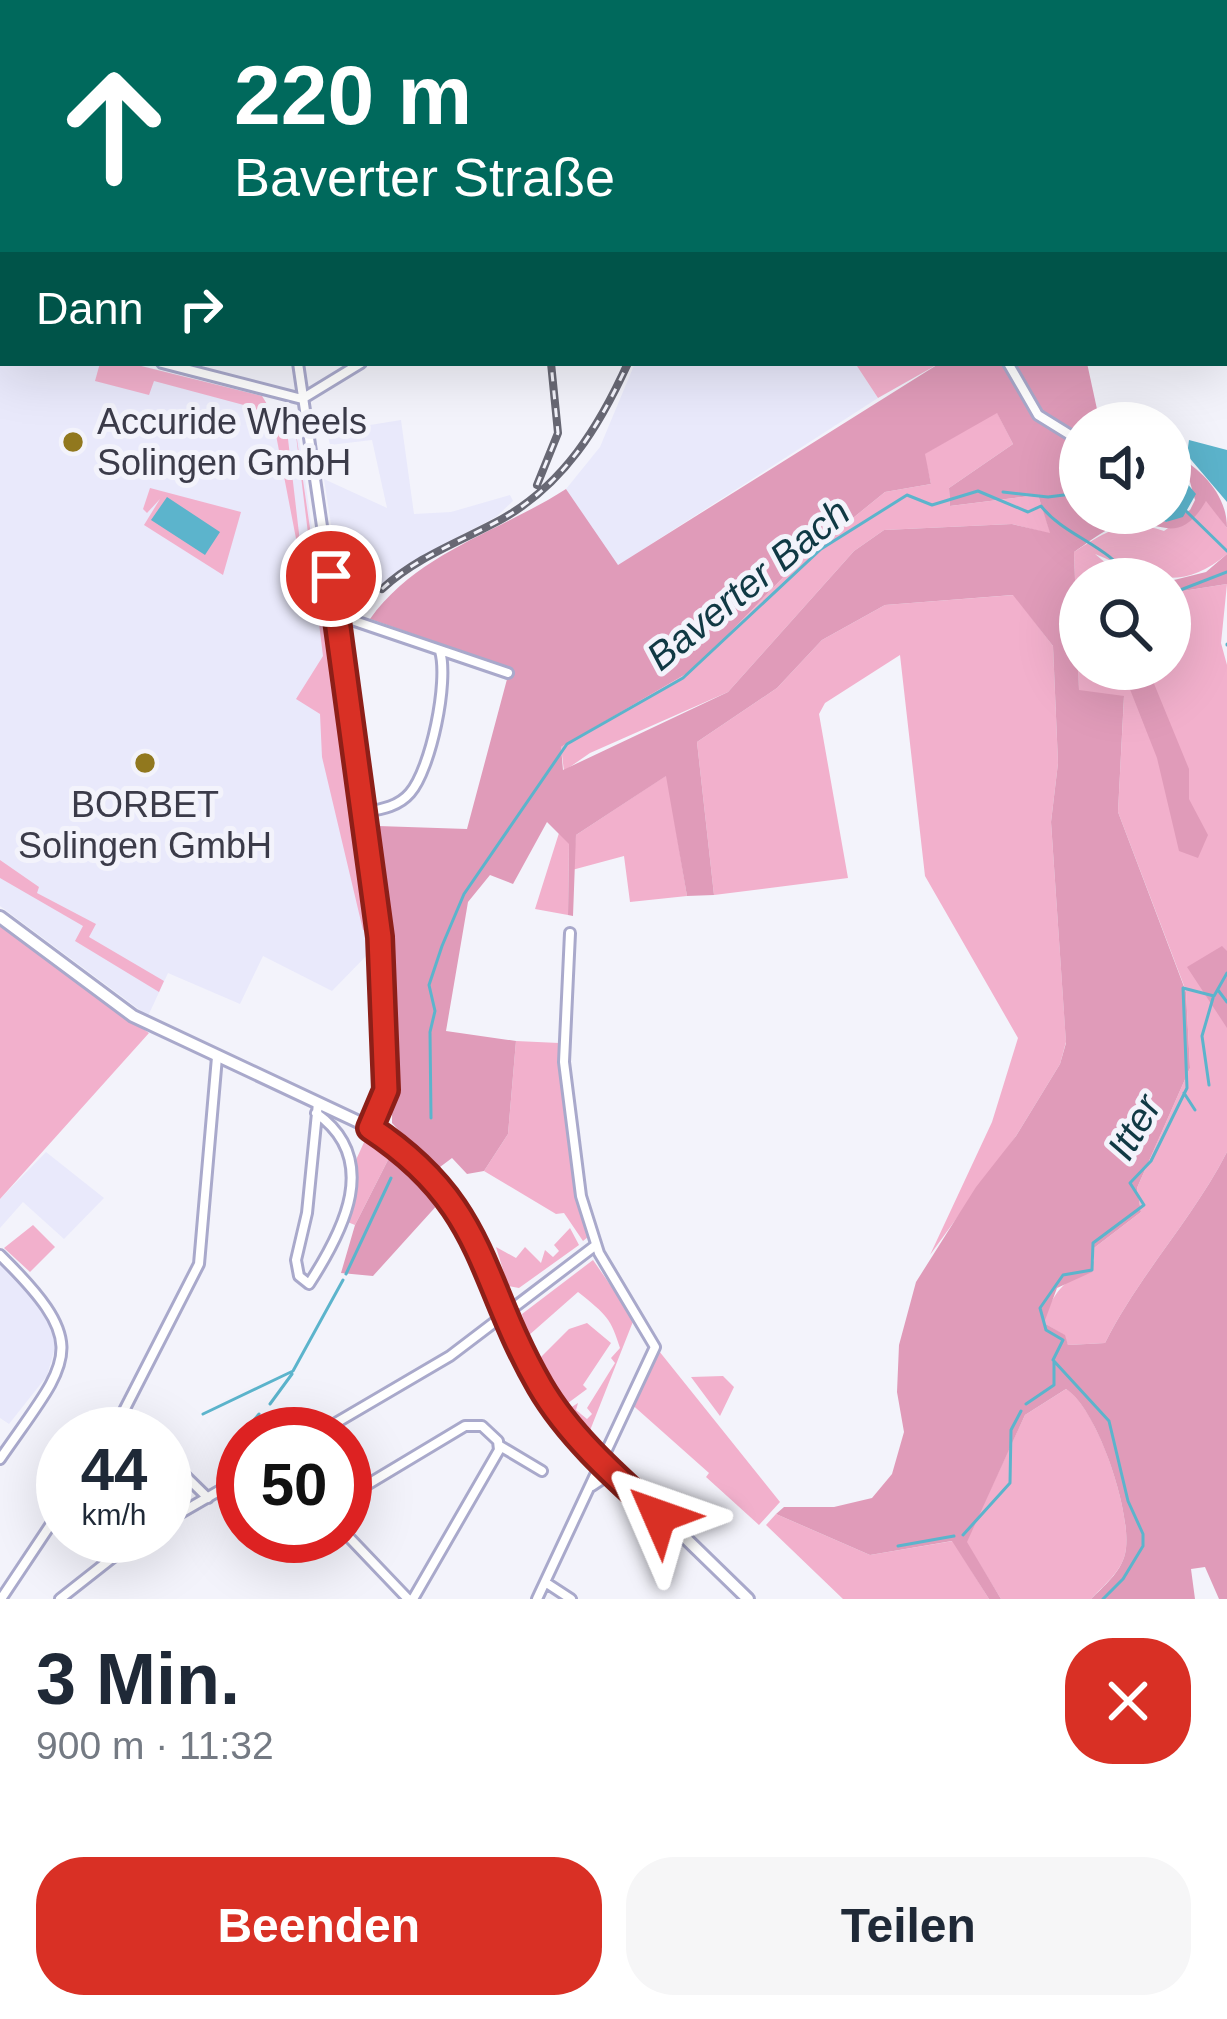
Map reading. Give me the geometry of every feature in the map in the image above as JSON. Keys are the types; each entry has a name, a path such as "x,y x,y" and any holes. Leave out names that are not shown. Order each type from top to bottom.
{"main road":[{"path":"0,917 126,1012 317,1108 370,1128 412,1160 452,1204 478,1244 548,1400 613,1472 748,1599"}],"street":[{"path":"174,366 302,399 356,366"},
{"path":"298,366 366,812 380,937 386,1078 384,1099 370,1128"},
{"path":"1010,366 1038,415 1059,428"},
{"path":"337,615 508,673"},
{"path":"366,812 398,803 418,780 437,714 440,651"},
{"path":"537,1599 655,1343 596,1245 581,1196 566,1087 570,934"},
{"path":"128,1407 199,1264 217,1057"},
{"path":"317,1108 350,1148 352,1176 342,1222 309,1284 299,1276 296,1260 308,1213 317,1108"},
{"path":"362,1407 450,1356 596,1245"},
{"path":"0,1255 52,1307 62,1337 51,1382 0,1459"},
{"path":"372,1482 465,1426 487,1428 500,1446 542,1471"},
{"path":"372,1560 411,1599 500,1446"},
{"path":"586,1491 613,1472"},
{"path":"192,1482 208,1498"},
{"path":"192,1507 216,1493"},
{"path":"1,1599 36,1546"},
{"path":"60,1599 106,1563"},
{"path":"545,1582 571,1599"}],"shaded area":[{"path":"0,366 141,366 262,396 288,439 299,437 371,951 332,991 263,956 240,1004 168,973 148,1016 0,906"},
{"path":"99,366 141,366 262,396 288,439 305,585 276,435 255,408 154,381 149,395 95,381"},
{"path":"634,366 857,366 878,398 617,566 566,489 600,447"},
{"path":"857,366 935,366 878,398"},
{"path":"935,366 1088,366 1095,402 1059,402 1059,534 1101,534 1074,552 1074,558 1059,558 1059,690 1124,696 1118,812 1186,992 1190,1068 1137,1188 1141,1212 1094,1248 1092,1272 1057,1288 1044,1323 1065,1335 1068,1345 1105,1343 1227,1152 1227,1599 1219,1599 1205,1567 1191,1569 1195,1599 1091,1599 1123,1561 1124,1516 1101,1441 1078,1400 1066,1389 1025,1415 967,1542 1001,1599 989,1599 952,1541 870,1555 776,1514 784,1507 834,1507 872,1498 892,1474 904,1432 897,1392 899,1345 916,1282 976,1187 1016,1136 1060,1064 1066,1043 1051,822 1058,763 1053,646 1013,595 885,605 822,640 777,688 697,742 714,895 687,896 666,776 576,835 573,916 568,915 569,844 547,822 513,884 490,875 468,902 446,1031 516,1041 508,1134 484,1171 467,1174 452,1158 436,1170 392,1123 393,1036 378,826 467,829 510,668 370,619 411,576 566,489 618,565","holes":["997,413 1013,444 949,488 950,506 1038,495 1050,533 1012,524 884,530 854,551 728,692 563,770 561,747 696,668 795,565 885,492 931,484 925,454"]},
{"path":"997,412 1013,444 949,488 950,506 1038,495 1051,534 1012,524 884,530 854,551 728,692 590,753 564,771 561,747 696,668 795,565 885,492 931,484 924,454"},
{"path":"294,419 369,931 363,930 322,757 320,714 296,699 323,656"},
{"path":"401,420 414,514 451,512 510,495 513,501 496,517 409,563 359,614 344,609 324,479 387,508 372,440 330,445 327,432"},
{"path":"1191,464 1217,493 1227,528 1206,501 1191,520 1195,500"},
{"path":"150,488 241,512 223,575 144,525 160,499 147,513 143,509"},
{"path":"1207,500 1227,528 1227,554 1194,574 1191,558 1095,554 1100,558 1074,558 1074,552 1105,534 1191,534 1191,512"},
{"path":"1227,554 1227,584 1191,590 1191,576 1206,572"},
{"path":"1227,584 1221,643 1227,665 1227,1152 1105,1343 1068,1345 1064,1335 1044,1323 1051,1302 1094,1261 1094,1248 1141,1212 1137,1188 1190,1068 1186,991 1118,812 1124,697 1079,691 1191,690 1191,590"},
{"path":"1014,595 1053,646 1058,763 1051,822 1066,1042 1060,1064 1016,1136 930,1255 992,1122 1018,1038 925,876 900,655 825,703 819,714 848,878 714,895 697,742 777,688 822,640 885,605"},
{"path":"1130,690 1157,690 1189,769 1189,799 1208,835 1198,858 1179,851 1157,758"},
{"path":"667,775 687,896 630,902 624,856 572,870 576,835"},
{"path":"559,833 569,843 568,915 535,909"},
{"path":"0,860 39,887 37,893 96,924 89,937 164,981 159,992 75,941 83,926 0,878"},
{"path":"0,926 149,1033 0,1199"},
{"path":"1222,946 1227,951 1227,1028 1187,967"},
{"path":"516,1041 559,1043 570,1149 588,1237 583,1241 564,1213 556,1214 484,1171 508,1134"},
{"path":"366,1138 390,1156 355,1225 345,1221 355,1162"},
{"path":"46,1152 104,1198 64,1239 23,1202 0,1228 0,1199"},
{"path":"390,1156 440,1202 373,1276 341,1273 355,1225"},
{"path":"33,1225 55,1247 30,1272 4,1248"},
{"path":"570,1228 579,1245 519,1288 508,1286 496,1247 516,1258 525,1247 541,1263 545,1250 553,1257 559,1251 554,1245"},
{"path":"593,1260 634,1319 589,1433 567,1410 578,1403 576,1410 587,1419 592,1414 587,1408 620,1348 610,1324 578,1292 528,1336 522,1314"},
{"path":"0,1261 50,1313 57,1340 47,1376 9,1424 0,1418"},
{"path":"587,1323 611,1343 583,1385 587,1389 564,1406 538,1360 569,1329"},
{"path":"659,1351 780,1502 759,1525 628,1401"},
{"path":"723,1376 734,1387 720,1416 691,1377"},
{"path":"1066,1389 1090,1418 1111,1465 1124,1516 1123,1561 1091,1599 1001,1599 966,1542 1025,1415"},
{"path":"776,1514 870,1555 953,1541 989,1599 843,1599 766,1525"}],"water":[{"path":"1191,441 1227,450 1227,502 1191,460"},
{"path":"167,497 220,532 205,555 151,520"}],"waterway":[{"name":"Baverter Bach","path":"431,1118 430,1032 435,1011 429,985 442,946 464,894 567,744 683,678 821,549 907,495 932,505 978,491 1028,512 1041,506 1111,558"},
{"path":"1003,492 1059,496"},
{"path":"1191,516 1227,551"},
{"name":"Baverter Bach","path":"1191,586 1227,572"},
{"name":"Itter","path":"1103,1599 1123,1579 1143,1546 1143,1534 1128,1501 1109,1421 1053,1360 1063,1340 1046,1330 1040,1308 1063,1275 1092,1270 1093,1243 1144,1205 1130,1183 1151,1161 1187,1088 1183,988 1214,996 1227,973"},
{"path":"1218,990 1227,1002"},
{"path":"1209,1085 1202,1036 1213,998"},
{"path":"1184,1093 1195,1110"},
{"name":"Baverter Bach","path":"346,1274 391,1178"},
{"name":"Baverter Bach","path":"203,1414 293,1371 343,1280"},
{"path":"1026,1404 1054,1385 1054,1362"},
{"path":"270,1404 292,1374"},
{"path":"963,1535 1010,1483 1011,1430 1021,1411"},
{"path":"898,1546 954,1536"}],"railway":[{"path":"537,485 558,433 551,366"},
{"path":"382,589 425,558 502,519 544,489 592,431 626,366"}],"place":[{"name":"Accuride Wheels Solingen GmbH","path":"73,442"},
{"name":"BORBET Solingen GmbH","path":"145,763"}],"route":[{"path":"331,576 380,937 386,1090 370,1128 412,1160 452,1204 488,1262 548,1400 659,1516"}]}
